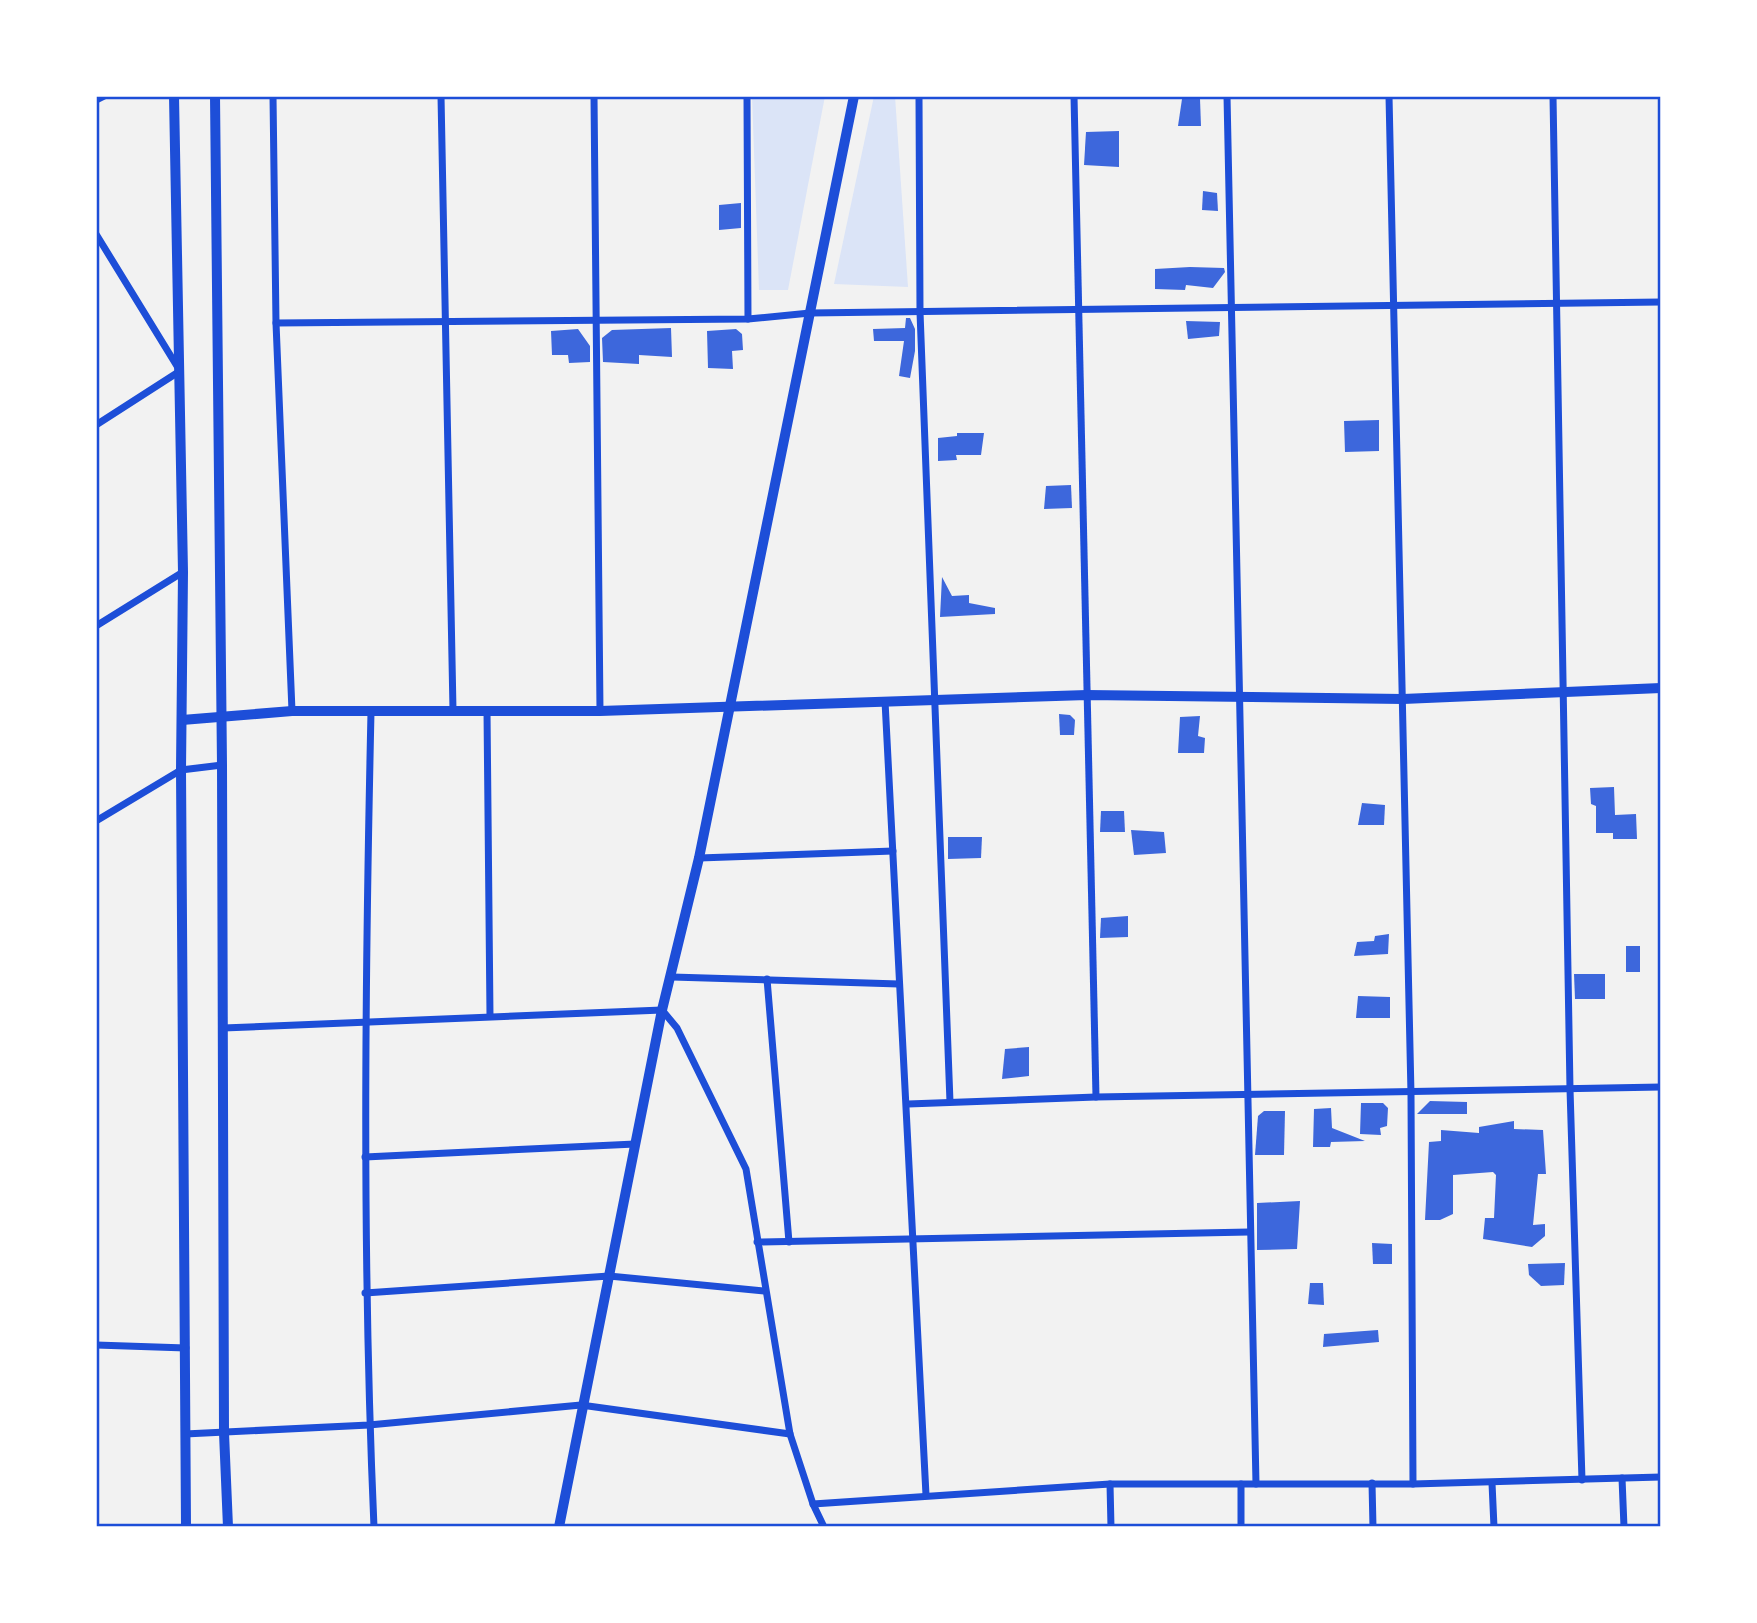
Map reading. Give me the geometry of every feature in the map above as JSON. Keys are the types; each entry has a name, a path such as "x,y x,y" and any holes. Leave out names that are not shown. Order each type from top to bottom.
{"street":[{"path":"96,100 104,96"},
{"path":"174,96 183,572 181,770 186,1527"},
{"path":"215,96 222,765 224,1433 228,1527"},
{"path":"273,96 276,323 292,711"},
{"path":"441,96 453,710"},
{"path":"594,96 600,711"},
{"path":"747,96 748,319"},
{"path":"559,1527 581,1405 662,1010 699,858 854,96"},
{"path":"919,96 920,312 932,700 950,1102"},
{"path":"1074,96 1076,308 1096,1097"},
{"path":"1227,96 1256,1484"},
{"path":"1389,96 1411,1094 1413,1484"},
{"path":"1553,96 1570,1089 1582,1480"},
{"path":"96,234 180,371"},
{"path":"276,323 748,319 810,313 1076,308 1661,302"},
{"path":"96,425 180,371"},
{"path":"96,626 183,572"},
{"path":"182,720 292,711 600,711 1087,695 1403,699 1661,688"},
{"path":"885,701 899,984 908,1104 912,1240 926,1495"},
{"path":"487,711 490,1016"},
{"path":"371,712 364,1022 365,1293 374,1527"},
{"path":"96,821 181,770 222,765"},
{"path":"699,858 893,851"},
{"path":"672,977 899,984"},
{"path":"767,979 789,1242"},
{"path":"223,1028 662,1010"},
{"path":"662,1010 677,1028 746,1169 765,1291 778,1346 790,1434 813,1504 824,1527"},
{"path":"908,1104 1096,1097 1411,1094 1661,1087"},
{"path":"365,1157 635,1144"},
{"path":"757,1242 1249,1231"},
{"path":"365,1293 609,1276 765,1291"},
{"path":"96,1345 186,1348"},
{"path":"185,1434 369,1425 581,1405 790,1434"},
{"path":"813,1504 1110,1484 1492,1483 1661,1477"},
{"path":"1622,1478 1623,1527"},
{"path":"1372,1483 1373,1527"},
{"path":"1492,1483 1494,1527"},
{"path":"1110,1484 1111,1527"},
{"path":"1241,1484 1241,1527"}],"shaded area":[{"path":"752,96 825,96 788,290 759,290"},
{"path":"874,96 895,96 908,287 834,284"}],"building":[{"path":"1182,99 1200,99 1201,126 1178,126"},
{"path":"1119,131 1119,167 1084,165 1086,132"},
{"path":"1203,191 1217,193 1218,211 1202,210"},
{"path":"741,203 741,228 719,230 719,205"},
{"path":"1224,268 1225,272 1213,288 1186,285 1185,290 1155,289 1155,269"},
{"path":"906,318 910,318 915,329 915,351 910,378 899,376 904,341 874,341 873,329 905,328"},
{"path":"1186,321 1220,322 1219,336 1188,339"},
{"path":"671,328 672,357 639,355 639,364 603,362 602,338 612,330"},
{"path":"578,329 590,346 590,362 569,363 568,355 552,355 551,331"},
{"path":"736,329 742,334 743,350 732,351 733,369 708,368 707,331"},
{"path":"1379,420 1379,451 1345,452 1344,421"},
{"path":"957,433 984,433 981,455 956,455 957,460 938,461 938,438 957,436"},
{"path":"1071,485 1072,508 1044,509 1046,486"},
{"path":"942,577 952,596 969,595 969,603 995,608 995,614 940,617"},
{"path":"1059,714 1070,715 1075,720 1074,735 1060,735"},
{"path":"1200,716 1198,736 1205,738 1204,753 1178,753 1180,717"},
{"path":"1614,787 1615,815 1636,814 1637,839 1613,839 1613,833 1596,833 1596,806 1591,804 1590,788"},
{"path":"1362,803 1385,805 1384,825 1358,825"},
{"path":"1101,811 1124,811 1125,832 1100,832"},
{"path":"1131,830 1164,832 1166,853 1134,855"},
{"path":"948,837 982,837 981,858 948,859"},
{"path":"1128,916 1128,937 1100,938 1101,918"},
{"path":"1389,934 1388,954 1354,956 1357,942 1374,941 1375,936"},
{"path":"1626,946 1640,946 1640,972 1626,972"},
{"path":"1574,974 1605,974 1605,999 1575,999"},
{"path":"1358,996 1390,997 1390,1018 1356,1018"},
{"path":"1029,1047 1029,1076 1002,1079 1005,1049"},
{"path":"1430,1101 1467,1102 1467,1114 1417,1114"},
{"path":"1361,1103 1383,1103 1388,1108 1387,1126 1380,1128 1381,1135 1360,1134"},
{"path":"1331,1108 1332,1128 1365,1141 1331,1142 1330,1147 1313,1147 1314,1109"},
{"path":"1264,1111 1285,1111 1284,1155 1255,1155 1258,1116"},
{"path":"1514,1121 1514,1129 1543,1130 1546,1174 1538,1174 1533,1225 1545,1224 1545,1236 1532,1247 1483,1239 1485,1218 1494,1218 1496,1175 1493,1172 1453,1175 1453,1214 1440,1220 1425,1220 1429,1142 1441,1141 1441,1130 1479,1133 1479,1127"},
{"path":"1300,1201 1297,1249 1257,1250 1257,1203"},
{"path":"1372,1243 1392,1244 1392,1264 1373,1264"},
{"path":"1565,1263 1564,1285 1541,1286 1529,1275 1528,1264"},
{"path":"1310,1283 1323,1283 1324,1305 1308,1304"},
{"path":"1378,1330 1379,1342 1323,1347 1324,1334"}]}
